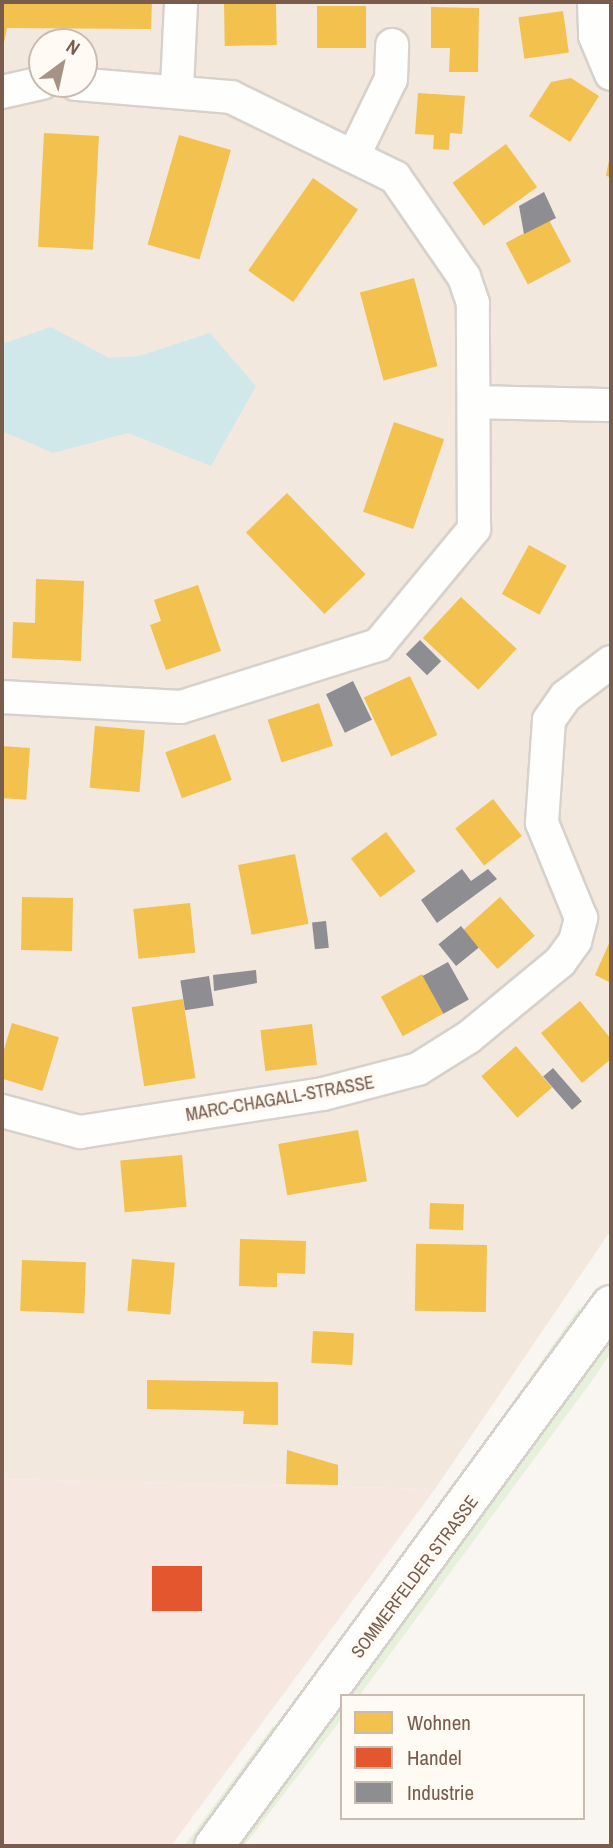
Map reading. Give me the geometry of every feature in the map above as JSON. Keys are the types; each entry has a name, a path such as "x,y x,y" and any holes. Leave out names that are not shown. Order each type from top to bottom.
{"main road":[{"name":"SOMMERFELDER STRASSE","path":"214,1846 611,1305"}],"street":[{"path":"177,88 181,2"},
{"path":"594,2 595,36 611,74"},
{"path":"355,153 391,79 392,46"},
{"path":"2,697 181,707 378,645 474,529 477,402 474,316 464,277 395,177 355,153 232,97 177,88 98,85"},
{"path":"2,92 28,86"},
{"path":"477,402 611,405"},
{"name":"MARC-CHAGALL-STRASSE","path":"2,1111 80,1132 323,1094 418,1069 468,1037 560,962 575,941 581,918 542,823 549,720 566,696 611,662"}],"shaded area":[{"path":"2,2 611,2 611,1230 435,1489 2,1479"},
{"path":"2,1479 435,1489 171,1846 2,1846"}],"green space":[{"path":"579,1308 583,1320 473,1470 463,1473"},
{"path":"611,1331 611,1352 594,1378 360,1694 346,1694"},
{"path":"404,1552 406,1559 299,1693"},
{"path":"340,1703 340,1721 244,1846 233,1846"},
{"path":"273,1726 276,1732 194,1846 184,1846"}],"water":[{"path":"51,327 109,358 139,356 210,333 256,386 211,466 128,433 53,453 2,431 2,344"}],"building: Wohnen":[{"path":"2,2 152,2 151,29 7,28 2,52"},
{"path":"276,3 277,45 225,46 224,4"},
{"path":"317,6 366,6 366,48 317,48"},
{"path":"431,7 479,8 478,72 449,72 450,48 431,48"},
{"path":"563,11 569,53 524,59 518,17"},
{"path":"571,78 599,96 570,142 529,116 551,82"},
{"path":"418,93 465,96 462,134 450,133 449,150 433,149 434,135 415,134"},
{"path":"44,133 99,136 93,250 38,247"},
{"path":"179,135 231,150 199,259 148,245"},
{"path":"506,144 537,187 484,226 453,183"},
{"path":"611,156 611,177 606,176"},
{"path":"313,178 358,210 293,302 248,271"},
{"path":"549,220 571,261 528,285 506,243"},
{"path":"414,278 438,366 383,380 360,292"},
{"path":"394,422 444,439 413,529 363,512"},
{"path":"287,493 365,574 324,614 246,533"},
{"path":"529,545 567,566 539,615 502,594"},
{"path":"36,579 84,581 81,661 12,658 13,622 35,623"},
{"path":"198,585 221,651 166,670 150,625 161,621 154,600"},
{"path":"461,597 517,649 478,690 423,638"},
{"path":"410,676 437,735 391,756 364,698"},
{"path":"319,703 333,746 282,762 268,720"},
{"path":"95,726 145,730 139,792 90,788"},
{"path":"215,734 232,780 182,798 165,752"},
{"path":"2,746 30,748 26,800 2,798"},
{"path":"493,799 522,836 484,866 455,829"},
{"path":"386,832 415,871 380,898 351,858"},
{"path":"295,854 309,924 252,935 238,865"},
{"path":"22,897 73,898 72,951 21,950"},
{"path":"500,897 535,936 498,969 463,930"},
{"path":"190,903 195,953 139,959 133,909"},
{"path":"611,939 611,983 595,975"},
{"path":"422,974 444,1013 403,1036 381,997"},
{"path":"183,999 196,1078 144,1086 132,1007"},
{"path":"580,1001 611,1039 611,1059 582,1083 541,1033"},
{"path":"12,1023 59,1037 42,1091 2,1079 2,1056"},
{"path":"312,1024 317,1065 265,1071 260,1030"},
{"path":"516,1046 552,1088 517,1118 481,1076"},
{"path":"358,1130 367,1181 287,1195 278,1144"},
{"path":"182,1155 187,1207 125,1212 120,1160"},
{"path":"430,1203 464,1204 463,1230 429,1229"},
{"path":"240,1239 306,1241 305,1274 277,1273 277,1287 239,1286"},
{"path":"416,1244 487,1245 486,1312 415,1311"},
{"path":"132,1259 175,1263 170,1315 127,1311"},
{"path":"22,1260 86,1262 84,1313 20,1311"},
{"path":"313,1331 354,1333 352,1365 311,1363"},
{"path":"147,1380 278,1382 278,1425 243,1424 244,1411 147,1409"},
{"path":"287,1450 338,1465 338,1485 286,1484"}],"building: Handel":[{"path":"152,1566 202,1566 202,1611 152,1611"}],"building: Industrie":[{"path":"544,192 556,218 524,234 519,206"},
{"path":"420,640 441,661 427,675 406,654"},
{"path":"353,681 372,720 345,733 326,694"},
{"path":"462,869 471,881 488,869 497,879 437,923 421,900"},
{"path":"326,921 329,948 315,949 312,922"},
{"path":"461,926 479,948 456,966 438,944"},
{"path":"448,962 469,1000 443,1014 423,976"},
{"path":"256,970 257,983 214,991 213,975"},
{"path":"209,976 214,1006 185,1010 180,981"},
{"path":"553,1068 582,1101 572,1110 543,1077"}]}
